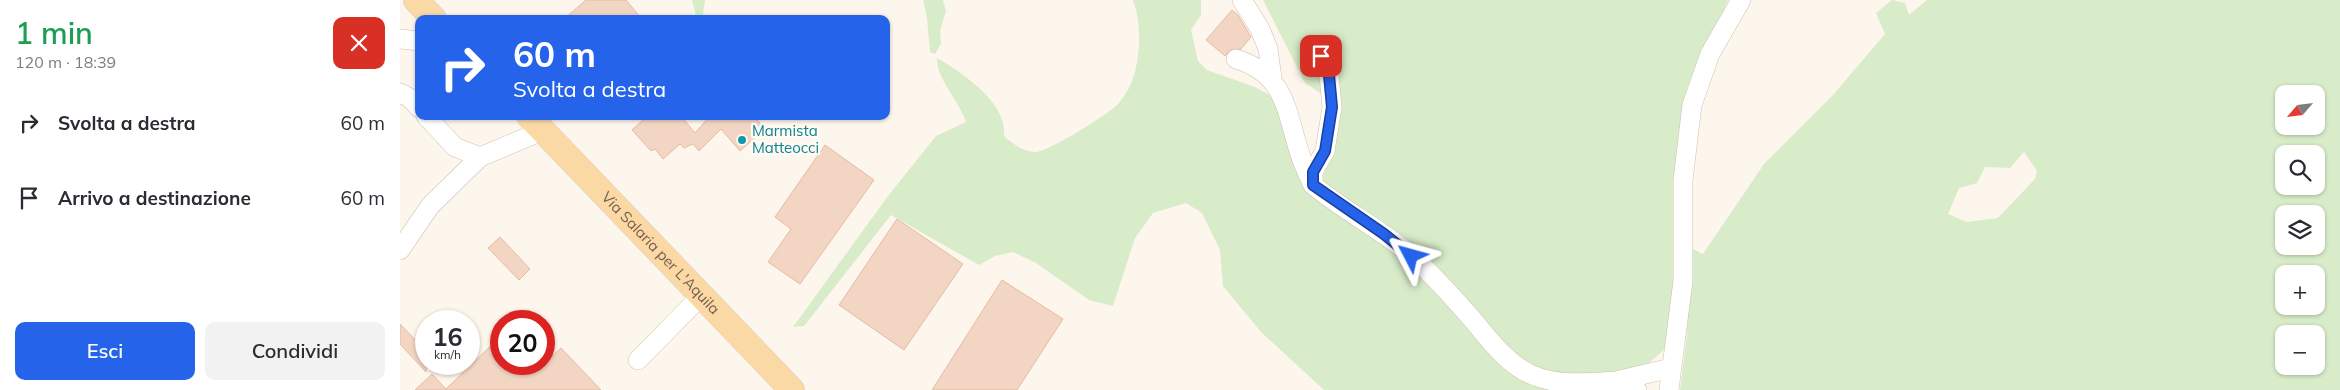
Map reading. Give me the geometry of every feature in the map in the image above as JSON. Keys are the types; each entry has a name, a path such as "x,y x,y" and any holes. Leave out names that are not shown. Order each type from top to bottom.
{"main road":[{"path":"416,0 430,15"},
{"name":"Via Salaria per L'Aquila","path":"536,123 792,390"}],"street":[{"path":"1242,0 1260,29 1268,49 1272,78 1291,120 1302,159 1313,185 1384,234 1411,256 1440,282 1500,352 1514,365 1531,374 1555,381 1580,383 1616,381 1671,368"},
{"path":"1669,390 1683,281 1683,180 1692,105 1710,54 1740,0"},
{"path":"400,39 415,41"},
{"path":"1313,185 1313,172 1325,151 1332,107 1329,75 1321,56"},
{"path":"1236,59 1251,63 1272,78"},
{"path":"400,93 410,98 415,104"},
{"path":"430,120 455,147 480,157"},
{"path":"400,250 430,206 480,157 536,123"},
{"path":"638,360 702,295"},
{"path":"1616,381 1638,390"}],"green space":[{"path":"692,0 705,0 703,15 696,15"},
{"path":"923,0 943,0 946,11 940,31 941,44 935,54 930,52 927,18"},
{"path":"1133,0 1201,0 1201,15 1191,30 1198,61 1207,70 1255,87 1278,100 1321,182 1330,158 1323,95 1305,83 1263,0 1728,0 1703,59 1678,294 1665,349 1643,368 1623,390 1324,390 1261,332 1223,286 1220,250 1202,213 1186,203 1153,213 1135,238 1113,306 1089,300 1036,263 1013,252 995,256 979,265 891,215 804,326 793,327 888,196 936,136 966,122 940,74 937,58 965,76 992,101 1002,120 1004,136 1022,149 1034,152 1040,151 1062,141 1101,117 1117,105 1127,91 1134,76 1139,43 1138,20"},
{"path":"1892,0 1905,3 1909,15 1927,0 2340,0 2340,390 1680,390 1687,335 1691,248 1703,254 1764,164 1832,96 1885,34 1876,13","holes":["2024,152 2037,171 2035,179 1998,218 1967,222 1948,214 1959,188 1977,183 1985,167 2010,168"]}],"building":[{"path":"586,0 626,0 639,15 569,15"},
{"path":"1232,10 1238,15 1251,37 1241,49 1230,50 1225,56 1206,40"},
{"path":"643,120 684,120 695,133 706,120 757,120 765,129 740,151 721,129 699,151 693,144 684,148 680,144 663,159 655,149 651,151 632,130"},
{"path":"825,145 874,180 800,284 768,262 791,229 775,217"},
{"path":"897,219 963,264 904,350 839,305"},
{"path":"500,237 530,269 519,280 488,248"},
{"path":"1002,280 1063,319 1017,390 932,390"},
{"path":"400,324 415,340 415,360 400,344"},
{"path":"490,347 490,375 555,375 555,354 561,348 601,390 415,390 431,375 446,389 461,375 480,375 480,356"}],"place":[{"name":"Marmista Matteocci","path":"742,140"}],"route":[{"path":"1321,56 1329,75 1332,107 1325,151 1313,172 1313,185 1384,234 1411,256"}]}
